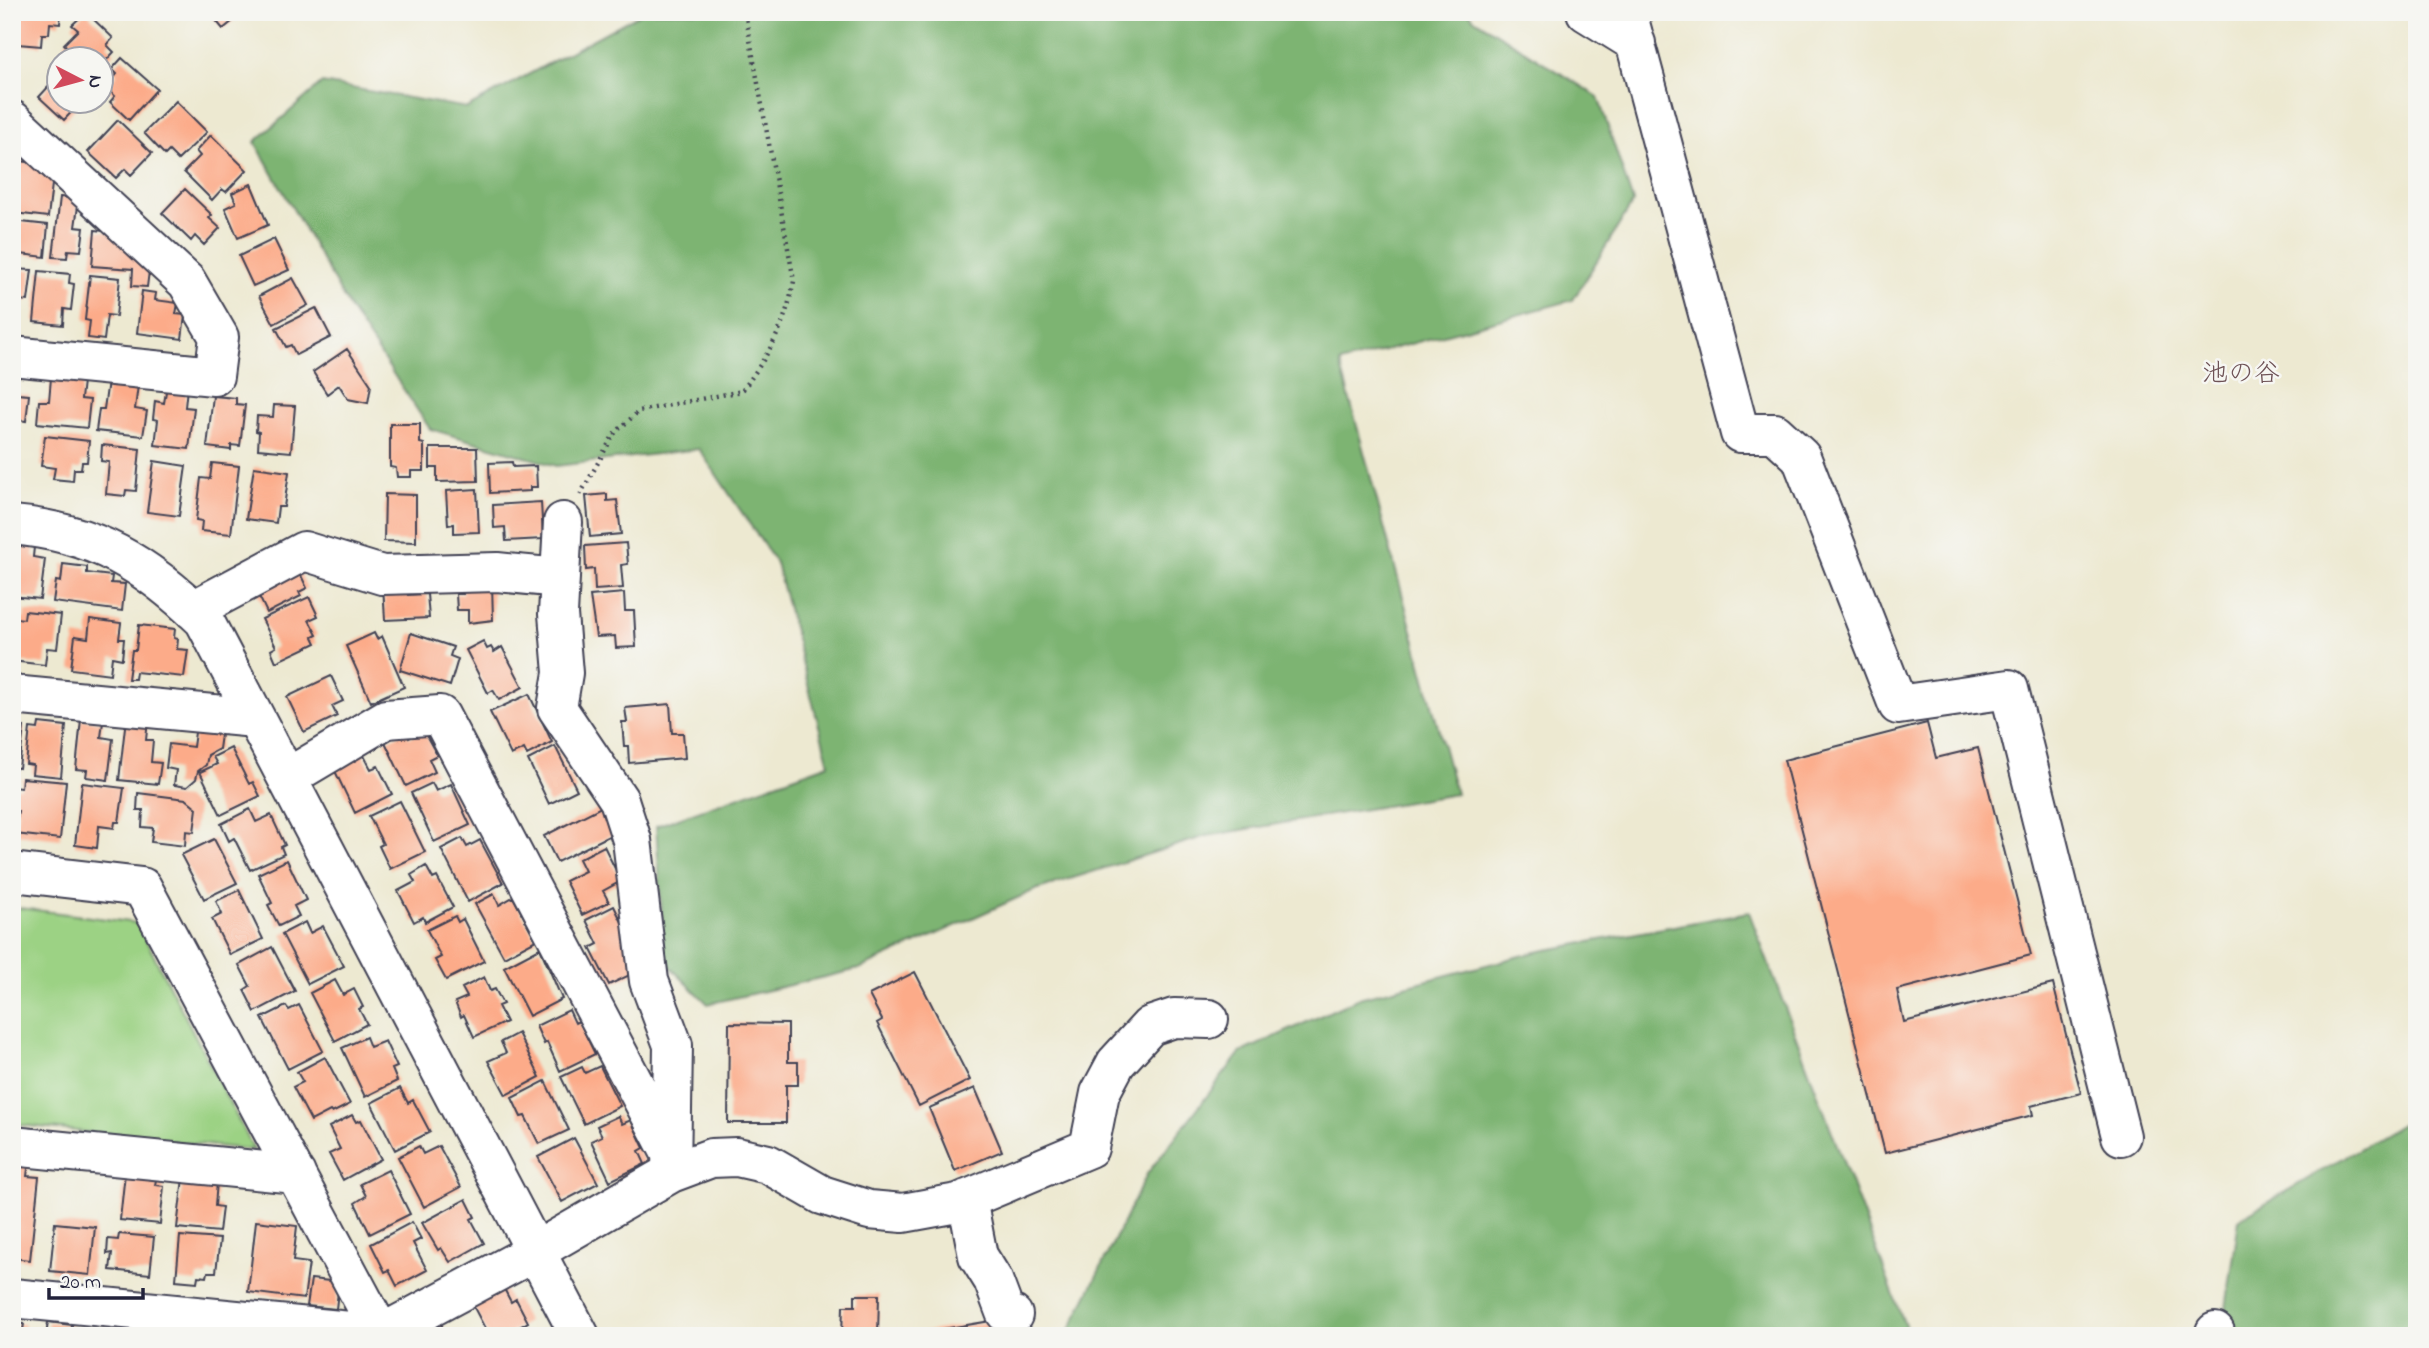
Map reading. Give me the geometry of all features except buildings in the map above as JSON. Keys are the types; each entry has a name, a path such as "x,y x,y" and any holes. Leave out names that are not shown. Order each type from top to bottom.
{"street":[{"path":"1586,12 1631,28 1740,433 1775,433 1801,457 1898,705 2009,689 2121,1136"},
{"path":"12,120 187,282 219,337 214,376 12,356"},
{"path":"563,523 558,614 563,673 557,708 619,800 632,839 649,981 673,1045 671,1164"},
{"path":"12,525 75,536 127,558 167,586 204,620 580,1336"},
{"path":"193,610 303,551 382,575 497,572 560,578"},
{"path":"12,695 255,718"},
{"path":"286,778 386,719 440,715 671,1164"},
{"path":"12,872 142,887 382,1335"},
{"path":"12,1298 382,1335 536,1251 671,1164 737,1157 768,1164 822,1195 869,1210 903,1213 958,1203 1089,1148 1100,1093 1116,1063 1150,1026 1174,1018 1209,1018"},
{"path":"12,1146 296,1174"},
{"path":"967,1199 978,1255 993,1280 1004,1312 1013,1315"}],"path":[{"path":"563,523 593,475 614,434 639,411 742,391 763,362 788,313 794,281 745,12"}],"green space":[{"path":"643,12 1469,12 1473,18 1598,97 1633,202 1573,300 1340,363 1456,794 1206,836 1035,890 859,969 708,1004 665,962 656,826 829,764 776,563 699,449 556,466 430,429 350,309 255,142 322,83 467,108"},
{"path":"12,907 137,923 254,1150 12,1124"},
{"path":"1749,912 1909,1336 1071,1336 1070,1330 1147,1174 1240,1053 1359,998 1536,952"},
{"path":"2417,1115 2417,1336 2222,1336 2239,1219"}],"district":[{"name":"池の谷","path":"2241,372"}]}
